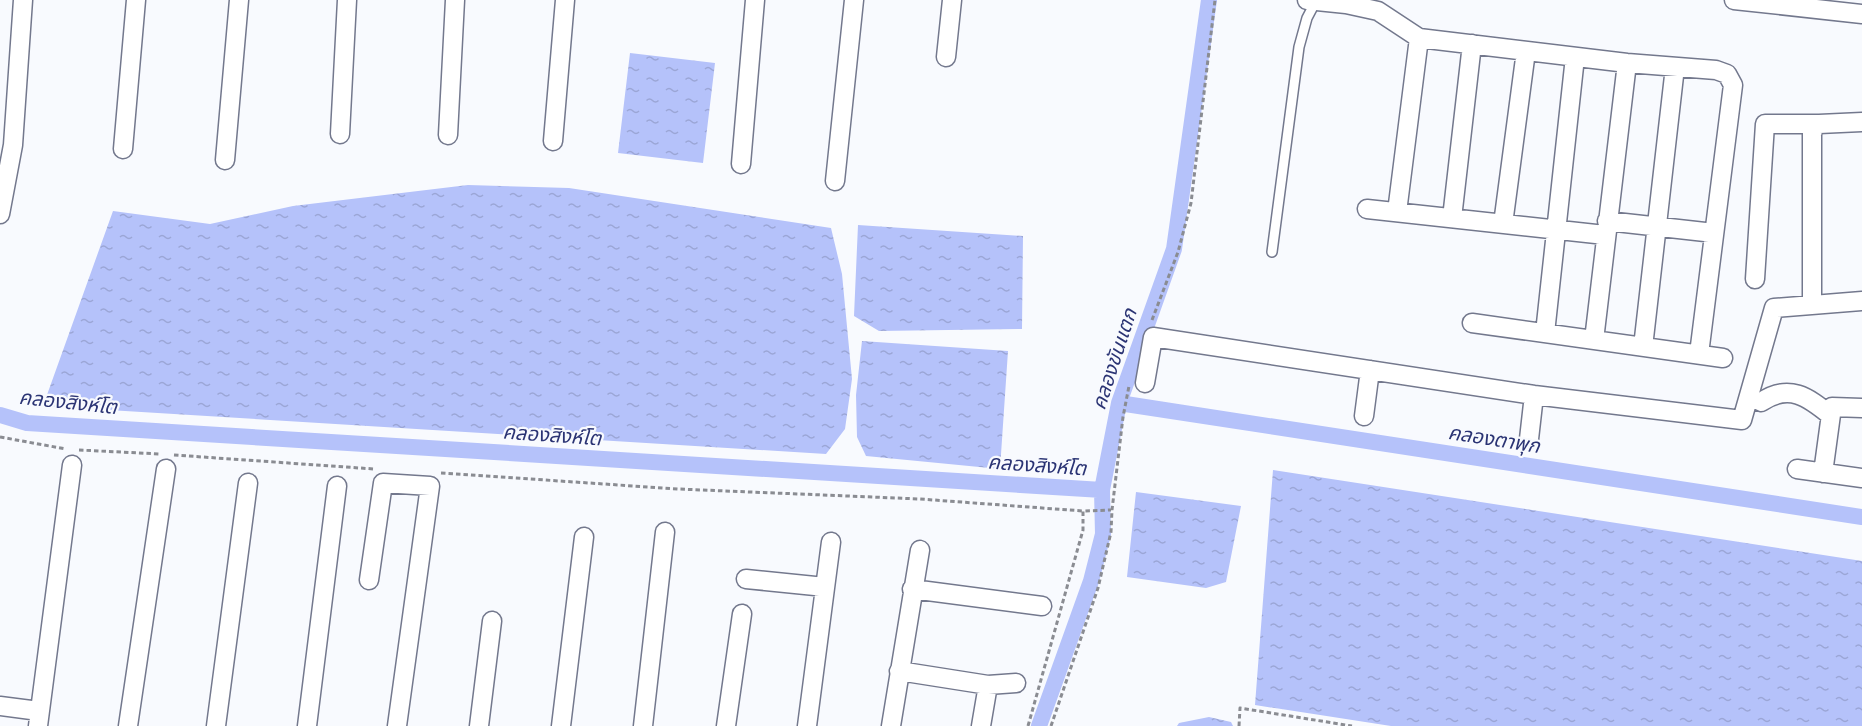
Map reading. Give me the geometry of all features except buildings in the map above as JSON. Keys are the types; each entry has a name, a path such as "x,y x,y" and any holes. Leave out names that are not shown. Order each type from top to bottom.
{"street":[{"path":"0,214 13,145 23,0"},
{"path":"123,149 136,0"},
{"path":"225,160 238,0"},
{"path":"340,134 347,0"},
{"path":"448,135 455,0"},
{"path":"553,141 565,0"},
{"path":"741,164 755,0"},
{"path":"835,181 854,0"},
{"path":"946,57 952,0"},
{"path":"1734,0 1775,2 1862,14"},
{"path":"1311,1 1379,5 1419,38 1627,63 1716,70 1726,74 1733,85 1699,354"},
{"path":"1397,212 1419,38"},
{"path":"1452,218 1472,44"},
{"path":"1503,224 1526,51"},
{"path":"1545,333 1575,57"},
{"path":"1594,340 1627,63"},
{"path":"1643,347 1676,67"},
{"path":"1755,279 1765,124 1862,122"},
{"path":"1812,305 1812,134 1814,127 1819,124"},
{"path":"1367,208 1556,230 1656,227 1714,233"},
{"path":"1138,381 1153,337 1534,395 1742,420 1774,308 1862,302"},
{"path":"1472,323 1723,358"},
{"path":"1364,416 1370,370"},
{"path":"1761,402 1772,395 1802,394 1830,415"},
{"path":"1528,440 1534,395"},
{"path":"1823,472 1832,408 1862,408"},
{"path":"0,706 38,718 72,465"},
{"path":"128,726 166,469"},
{"path":"1797,469 1862,478"},
{"path":"216,726 248,483"},
{"path":"369,580 382,483 430,486 397,726"},
{"path":"307,726 337,486"},
{"path":"643,726 665,532"},
{"path":"561,726 585,537"},
{"path":"807,726 831,542"},
{"path":"891,726 920,550"},
{"path":"746,579 825,587"},
{"path":"912,588 1042,606"},
{"path":"726,726 742,614"},
{"path":"478,726 492,621"},
{"path":"899,671 988,685 1016,683"},
{"path":"981,726 988,685"}],"lane":[{"path":"1272,252 1299,47 1311,1"}],"path":[{"path":"1149,328 1178,252 1191,203 1215,0"},
{"path":"1051,726 1098,588 1111,532 1128,390 1138,381"},
{"path":"0,437 64,449 381,469"},
{"path":"440,473 678,489 920,499 1085,511 1112,510"},
{"path":"1028,726 1083,530 1085,511"},
{"path":"1239,726 1240,708 1352,726"}],"water":[{"path":"630,53 715,63 703,163 618,153"},
{"path":"468,185 569,188 831,228 842,274 852,379 845,429 826,454 43,406 113,211 210,224 293,206"},
{"path":"858,225 1023,236 1022,329 879,331 854,316"},
{"path":"862,341 1008,351 1000,469 866,456 857,437 856,395"},
{"path":"1273,470 1862,561 1862,726 1391,726 1255,705"},
{"path":"1136,492 1241,506 1226,582 1206,588 1127,577"},
{"path":"1209,717 1231,722 1233,726 1177,726 1179,723"}],"waterway":[{"name":"คลองขันแตก","path":"1039,726 1091,581 1103,534 1102,490 1119,403 1174,249 1209,0"},
{"name":"คลองตาพุก","path":"1119,403 1862,517"},
{"name":"คลองสิงห์โต","path":"0,415 27,423 1102,490"}]}
